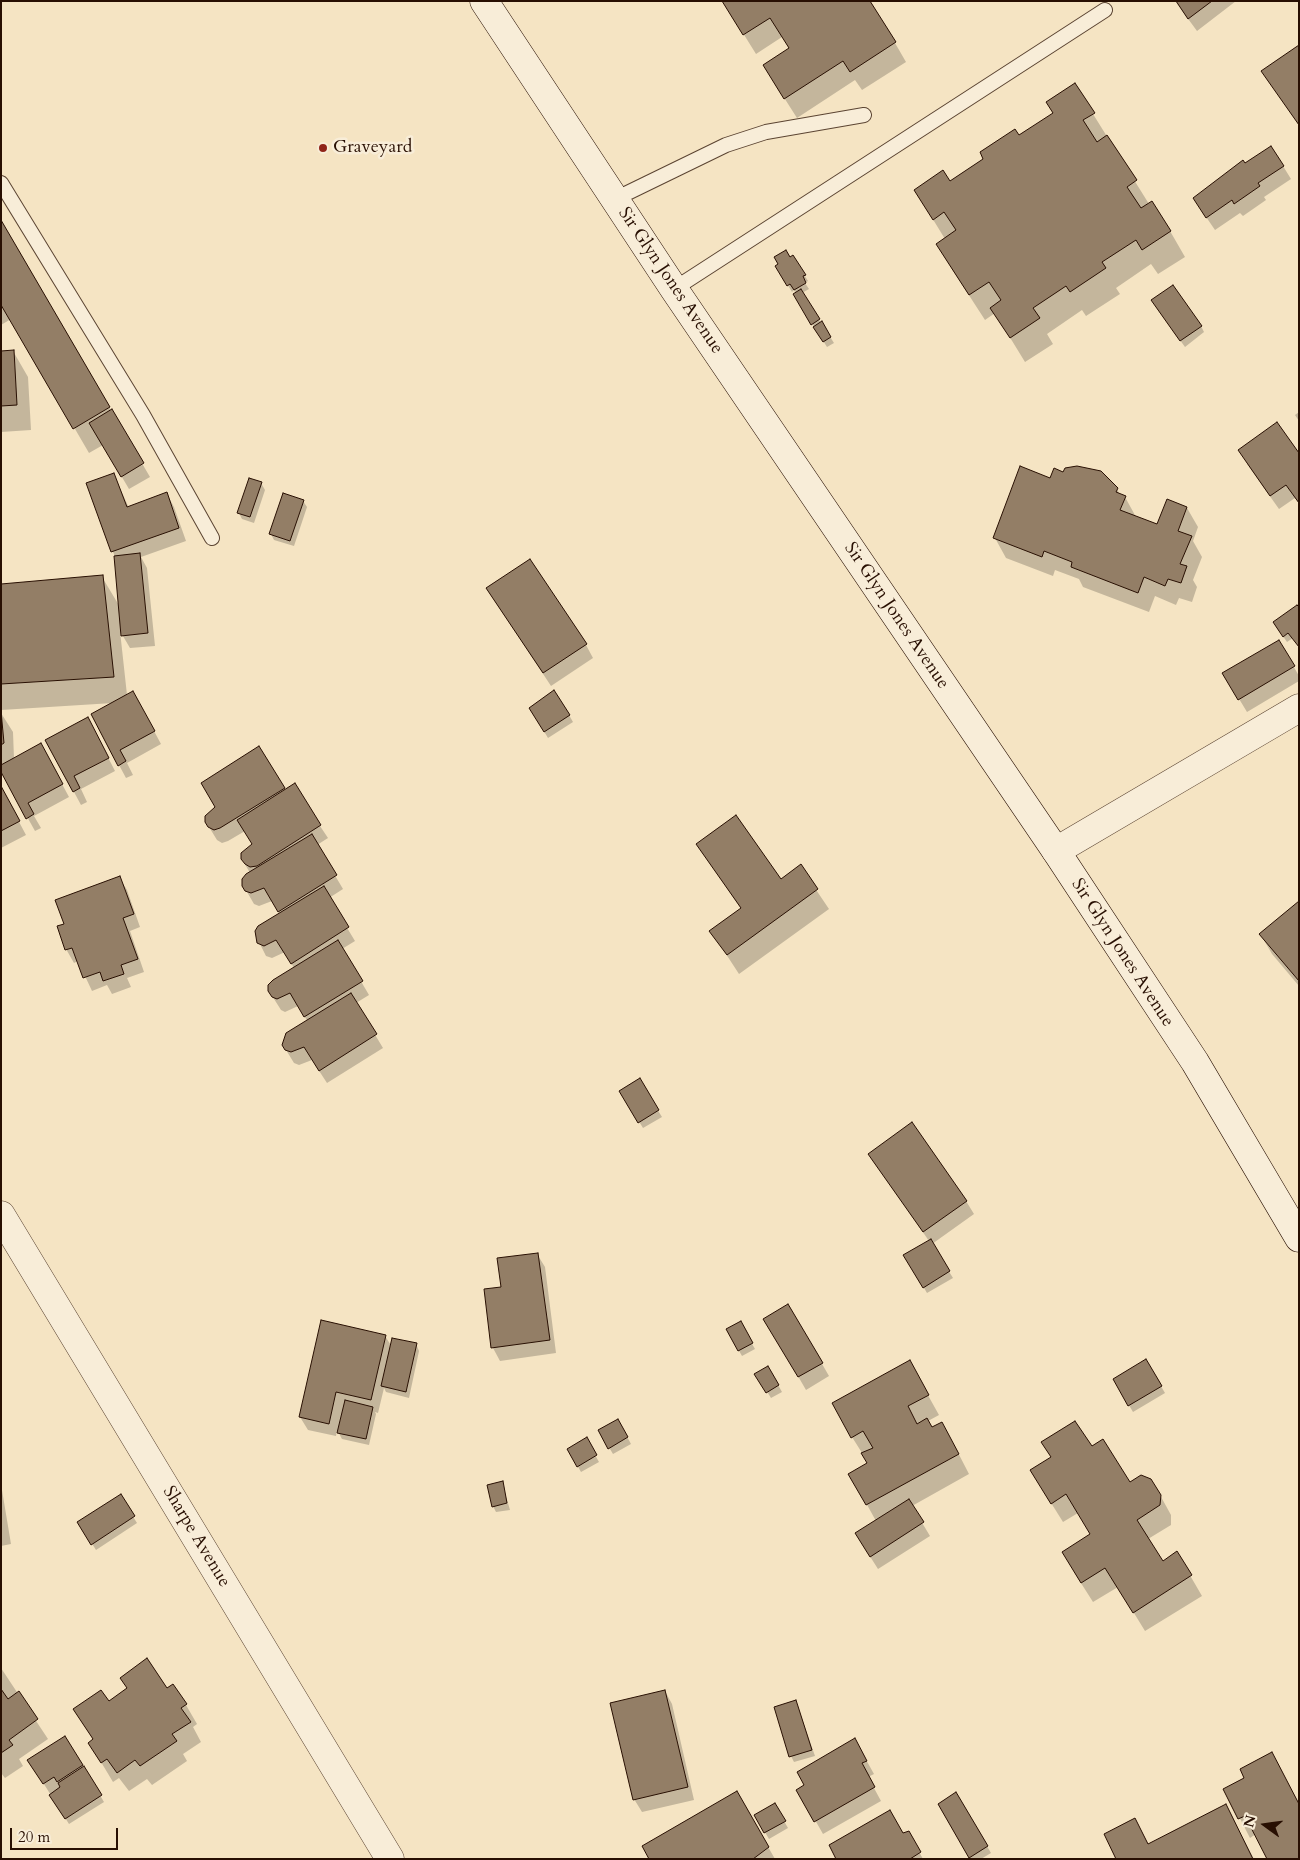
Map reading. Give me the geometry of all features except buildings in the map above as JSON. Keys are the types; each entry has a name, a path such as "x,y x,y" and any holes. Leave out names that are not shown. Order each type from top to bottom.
{"main road":[{"name":"Sir Glyn Jones Avenue","path":"484,1 674,289 1056,851 1195,1062 1299,1238"},
{"path":"1056,851 1299,708"},
{"name":"Sharpe Avenue","path":"1,1215 390,1859"}],"lane":[{"path":"674,289 1105,10"},
{"path":"615,199 726,145 766,132 864,115"},
{"path":"1,183 144,415 212,538"}],"place":[{"name":"Graveyard","path":"323,148"}]}
